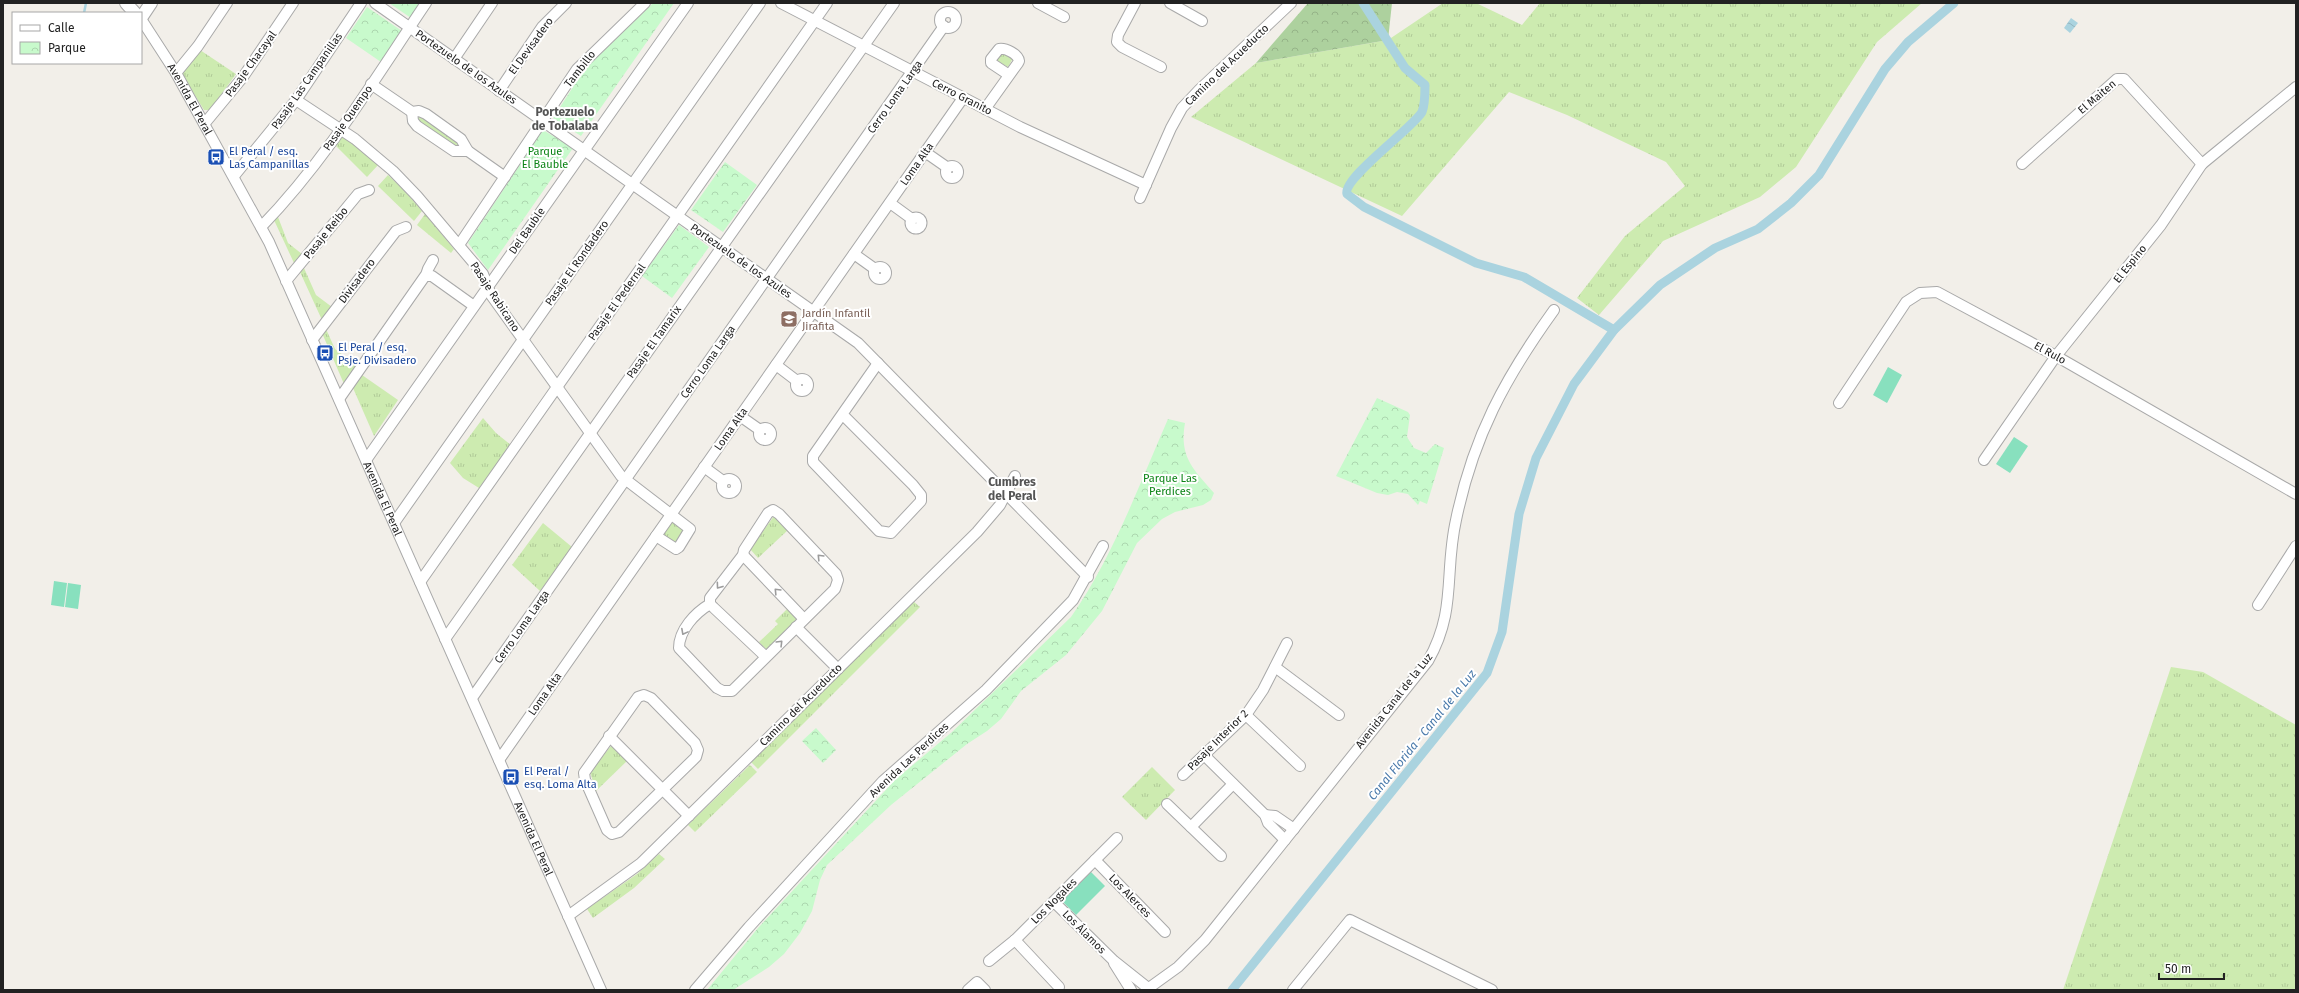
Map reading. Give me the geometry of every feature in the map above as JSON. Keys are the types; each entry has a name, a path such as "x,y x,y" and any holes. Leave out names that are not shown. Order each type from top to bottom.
{"street":[{"path":"126,3 134,12"},
{"path":"142,17 151,3"},
{"path":"176,73 198,46 228,3"},
{"name":"Pasaje Chacayal","path":"205,123 243,77 293,3"},
{"name":"Pasaje Las Campanillas","path":"234,176 296,100 361,3"},
{"name":"Portezuelo de los Azules","path":"375,3 858,343 1088,577"},
{"name":"Pasaje Quempo","path":"261,227 290,195 341,129 426,3"},
{"path":"454,59 492,3"},
{"name":"El Devisadero","path":"499,91 542,27 566,3"},
{"name":"Tambillo","path":"459,245 583,62 645,3"},
{"name":"Del Bauble","path":"366,460 688,3"},
{"name":"Pasaje El Rondadero","path":"394,523 760,3"},
{"name":"Cerro Granito","path":"780,3 985,109 1146,184"},
{"name":"Pasaje El Pedernal","path":"420,582 827,3"},
{"name":"Pasaje El Tamarix","path":"445,639 894,3"},
{"path":"1038,3 1064,17"},
{"path":"1135,3 1118,35 1117,42 1122,47 1161,67"},
{"path":"1170,3 1202,21"},
{"name":"Camino del Acueducto","path":"1140,198 1171,128 1182,108 1291,3"},
{"name":"Avenida El Peral","path":"142,21 176,73 205,123 261,227 339,399 601,990"},
{"name":"Cerro Loma Larga","path":"472,698 944,26"},
{"path":"985,109 1010,75"},
{"name":"El Maiten","path":"2022,164 2117,79 2124,79 2202,164"},
{"path":"372,84 412,112 414,121 418,126 454,151 468,151"},
{"name":"El Espino","path":"1984,460 2056,356 2161,225 2202,164 2296,87"},
{"name":"Loma Alta","path":"499,760 963,98"},
{"name":"Pasaje Rabicano","path":"296,100 369,149 393,171 459,245 482,274 491,295 625,481 689,527 690,532 678,548 674,549 656,536"},
{"path":"412,112 419,111 426,114 461,139 468,151 505,177"},
{"path":"926,152 948,168"},
{"name":"Pasaje Reibo","path":"286,282 358,194 369,190"},
{"path":"890,203 912,219"},
{"name":"Divisadero","path":"312,340 396,231 406,227"},
{"path":"854,254 875,269"},
{"path":"339,399 426,276 433,260"},
{"path":"426,276 432,276 474,306"},
{"name":"El Rulo","path":"1839,403 1902,306 1910,298 1925,291 1943,294 2056,356 2296,494"},
{"name":"Avenida Canal de la Luz","path":"1147,989 1195,951 1421,670 1434,651 1443,630 1448,608 1451,553 1456,521 1478,445 1508,379 1554,310"},
{"path":"843,415 919,490 921,502 891,533 879,531 813,462 813,456 878,363"},
{"path":"776,365 797,380"},
{"path":"740,416 760,430 763,428 769,430 770,438"},
{"path":"704,468 724,481"},
{"name":"Camino del Acueducto","path":"568,916 641,863 689,816 977,532 991,517 1007,493 1015,476"},
{"path":"710,604 690,621 679,641 679,648 717,688 724,691 732,691 835,589 838,580 836,574 779,514 773,510 768,513 744,550 743,555 710,598 710,604 766,657"},
{"name":"Avenida Las Perdices","path":"696,990 748,927 883,781 986,690 1073,600 1088,577 1103,546"},
{"path":"2258,605 2296,546"},
{"path":"743,555 804,619"},
{"path":"796,627 838,669"},
{"name":"Pasaje Interior 2","path":"1183,775 1246,715 1275,667 1287,643"},
{"path":"1275,667 1339,715"},
{"path":"644,695 651,698 695,743 698,750 696,757 619,832 612,834 607,830 585,780 584,773 609,736 638,697 644,695"},
{"path":"1246,715 1300,766"},
{"path":"609,736 689,816"},
{"path":"1204,755 1265,815 1268,824 1285,840"},
{"path":"1191,827 1234,784"},
{"path":"1168,804 1221,856"},
{"path":"1265,815 1275,816 1294,829"},
{"name":"Los Nogales","path":"989,961 1015,940 1117,838"},
{"name":"Los Alerces","path":"1095,860 1165,932"},
{"name":"Los Álamos","path":"1054,902 1114,961 1147,989"},
{"path":"1294,989 1350,920 1492,990"},
{"path":"1015,940 1059,987"},
{"name":"Los Álamos","path":"1114,961 1115,966 1131,990"},
{"path":"968,990 977,982 985,990"}],"green space":[{"path":"389,3 421,3 411,18"},
{"name":"Parque El Bauble","path":"653,3 674,3 581,136 553,118 584,70"},
{"path":"1308,3 1392,3 1388,40 1256,63"},
{"path":"1443,3 1476,3 1522,25 1540,3 1922,3 1877,42 1796,167 1760,197 1663,241 1599,315 1577,298 1625,236 1685,186 1666,162 1567,115 1509,92 1402,216 1191,117 1256,63 1388,40"},
{"path":"367,7 402,31 381,62 346,38"},
{"path":"200,50 236,74 210,110 204,110 182,74"},
{"path":"1001,51 1013,58 1008,67 996,60"},
{"path":"416,115 422,116 463,147 458,148 417,120"},
{"name":"Parque El Bauble","path":"543,130 573,148 488,270 468,243"},
{"path":"342,136 379,164 367,177 336,146"},
{"path":"725,162 757,185 723,232 691,210"},
{"path":"388,175 404,190 422,211 414,221 378,186"},
{"path":"425,214 454,249 451,253 417,225"},
{"path":"278,217 288,243 302,254 294,263 274,220"},
{"path":"679,225 709,247 672,298 642,276"},
{"path":"304,268 316,295 332,307 322,320 300,272"},
{"path":"326,329 335,349 357,366 344,384 322,333"},
{"path":"1888,367 1902,375 1887,403 1873,395"},
{"path":"362,375 398,400 374,436 353,388"},
{"path":"1377,398 1408,412 1410,415 1407,437 1414,448 1426,453 1435,444 1444,448 1427,504 1420,501 1418,505 1408,494 1397,492 1388,495 1377,493 1336,476"},
{"path":"483,418 496,433 511,445 479,488 463,478 450,463"},
{"name":"Parque Las Perdices","path":"1168,419 1185,423 1184,445 1186,454 1194,469 1214,493 1211,500 1203,505 1175,512 1162,519 1137,543 1102,611 1066,655 1021,691 1001,719 987,731 967,744 891,805 827,865 820,880 812,911 800,933 784,954 769,967 733,990 707,990 758,928 895,780 952,732 1071,617 1100,570 1113,545"},
{"path":"2014,437 2028,446 2010,473 1996,464"},
{"path":"774,516 788,530 758,558 750,549"},
{"path":"673,520 688,530 675,548 660,537"},
{"path":"543,523 572,547 540,591 512,565"},
{"path":"54,581 67,583 64,607 51,605"},
{"path":"68,583 81,585 78,609 65,607"},
{"path":"913,601 920,607 758,769 751,762"},
{"path":"788,608 799,619 767,650 759,642 778,624 775,621"},
{"path":"2171,667 2203,672 2296,725 2296,990 2063,990"},
{"path":"816,728 836,750 823,763 802,741"},
{"path":"611,746 628,760 596,791 590,772"},
{"path":"750,765 757,772 695,832 688,825"},
{"path":"1152,767 1175,790 1146,820 1122,797"},
{"path":"659,854 665,859 634,888 593,918 587,909 637,874"},
{"path":"1091,872 1105,886 1076,915 1062,901"}],"water":[{"path":"2071,18 2078,23 2070,33 2064,28"}],"waterway":[{"path":"84,12 86,3"},
{"path":"1363,3 1405,68 1425,85 1425,98 1422,112 1355,177 1348,187 1347,194 1364,207 1476,263 1524,277 1614,330"},
{"name":"Canal Florida - Canal de la Luz","path":"1232,990 1487,673 1502,632 1519,514 1536,458 1574,384 1614,330 1660,285 1715,248 1758,229 1791,203 1819,175 1885,69 1908,42 1954,3"}],"place":[{"name":"El Peral / esq. Las Campanillas","path":"216,157"},
{"name":"Jardín Infantil Jirafita","path":"789,319"},
{"name":"El Peral / esq. Psje. Divisadero","path":"325,353"},
{"name":"El Peral / esq. Loma Alta","path":"511,777"}],"district":[{"name":"Portezuelo de Tobalaba","path":"565,119"},
{"name":"Cumbres del Peral","path":"1012,489"}]}
